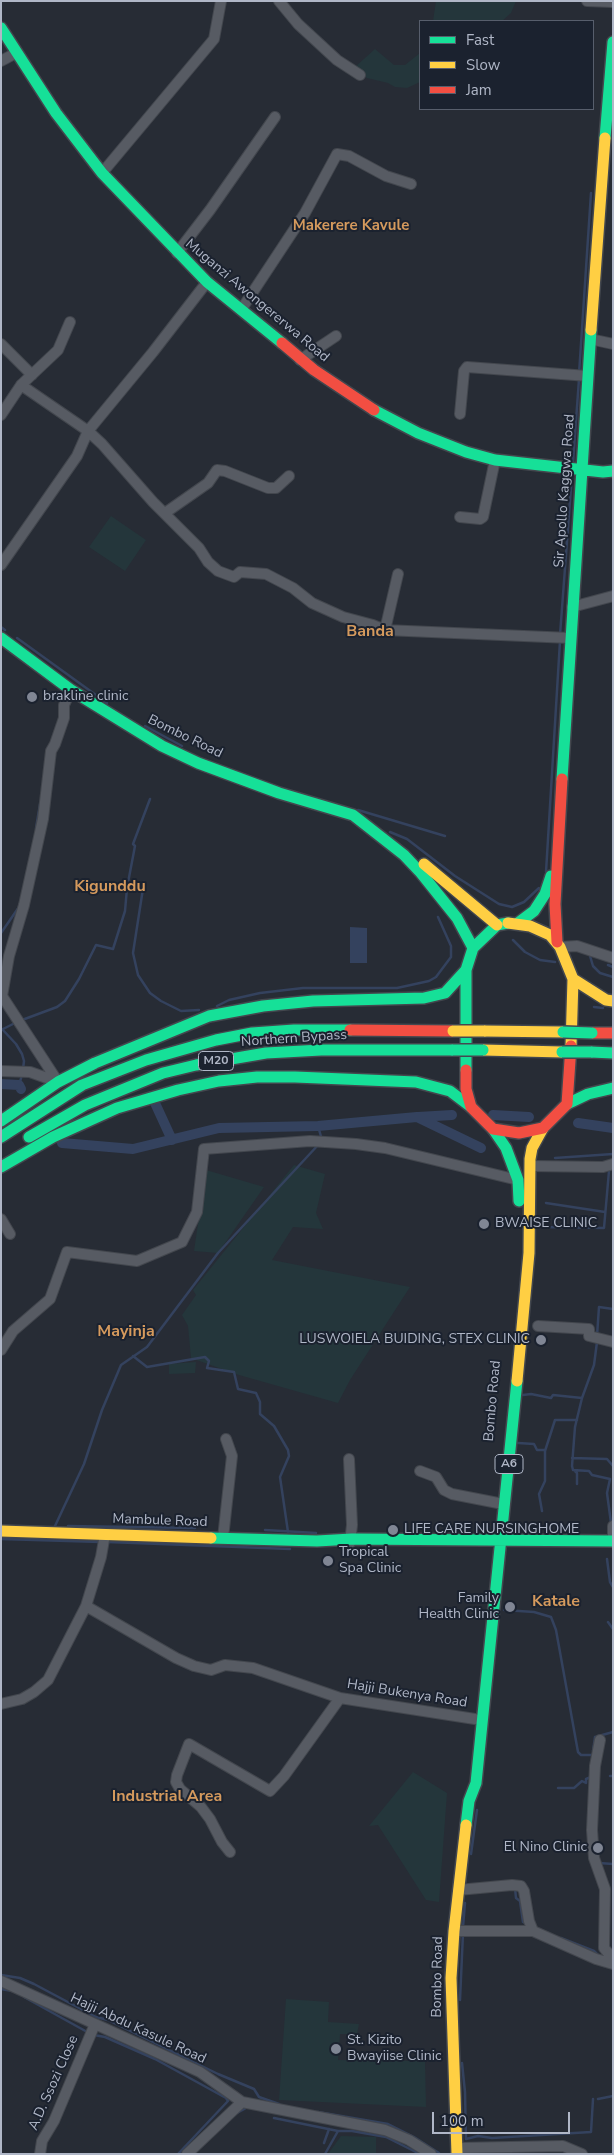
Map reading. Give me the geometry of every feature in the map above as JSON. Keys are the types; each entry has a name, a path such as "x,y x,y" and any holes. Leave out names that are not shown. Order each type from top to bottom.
{"main road":[{"name":"Muganzi Awongererwa Road","path":"1,28 56,113 102,173 177,253 207,282 300,360 344,392 390,419 439,442 495,460 581,470 613,471"},
{"name":"Sir Apollo Kaggwa Road","path":"573,979 559,945 555,904 581,470 600,192 608,142 613,42"},
{"name":"Bombo Road","path":"1,638 71,690 162,746 189,759 279,793 353,815 404,856 442,897 457,918 473,948"},
{"name":"Bombo Road","path":"373,830 400,842 498,926"},
{"path":"518,923 534,911 545,894 558,857"},
{"path":"471,1107 466,1089 466,970 473,948 490,930 498,926 518,923 541,930 559,945"},
{"path":"1,1121 58,1082 95,1062 209,1016 263,1006 313,1001 424,998 445,993 466,970"},
{"path":"567,1104 573,979 606,1000 613,1001"},
{"name":"Northern Bypass","path":"1,1137 82,1085 146,1060 216,1040 252,1033 294,1030 365,1029 613,1033"},
{"name":"Northern Bypass","path":"1,1159 46,1127 85,1105 163,1073 196,1065 266,1053 321,1050 483,1050 613,1053"},
{"name":"Bombo Road","path":"1,1167 53,1137 118,1108 178,1090 219,1081 257,1077 416,1082 450,1091 471,1107 493,1129 506,1148 518,1180 521,1250 504,1454 498,1503 497,1546 476,1783 469,1801"},
{"path":"493,1129 519,1133 543,1128 567,1104 588,1094 613,1088"},
{"name":"Bombo Road","path":"457,2151 451,1978 454,1931 469,1801 467,1782 497,1546 529,1254 530,1166 532,1148 543,1128"},
{"name":"Mambule Road","path":"1,1531 497,1546"},
{"path":"497,1546 613,1541"},
{"path":"497,1546 613,1550"}],"street":[{"path":"102,173 214,39 221,1"},
{"path":"279,1 298,24 337,60 360,75"},
{"path":"587,1 613,2"},
{"path":"1,61 16,53"},
{"path":"177,253 210,210 275,117"},
{"path":"241,310 305,213 337,154 349,156 386,176 411,184"},
{"path":"600,192 613,194"},
{"path":"1,565 77,456 88,432 207,282"},
{"path":"1,415 21,385 58,350 70,322"},
{"path":"300,360 336,336"},
{"path":"590,339 613,344"},
{"path":"1,344 32,375"},
{"path":"460,414 464,370 467,367 588,376"},
{"path":"21,385 88,432 199,548 208,562 218,571 234,577 240,572 266,574 293,588 312,603 343,618 373,625 385,630 570,638"},
{"path":"460,517 480,519 483,517 495,460"},
{"path":"165,513 208,483 217,470 225,471 268,488 276,488 288,476"},
{"path":"385,630 398,574"},
{"path":"572,607 613,596"},
{"path":"58,1082 2,996 9,956 24,905 43,819 51,751 56,744 64,718 64,705 71,690"},
{"path":"559,945 577,946 613,958"},
{"path":"1,1071 30,1072 58,1082"},
{"path":"1,1350 13,1331 50,1299 67,1252 137,1261 182,1242 197,1212 204,1150 310,1141 356,1144 385,1148 518,1180"},
{"path":"530,1166 603,1167 613,1164"},
{"path":"1,1219 10,1234"},
{"path":"538,1326 589,1329 589,1336 613,1342"},
{"path":"224,1538 232,1456 226,1439"},
{"path":"349,1460 352,1492 350,1543"},
{"path":"420,1471 436,1477 444,1490 452,1494 498,1503"},
{"path":"613,1526 613,1541"},
{"path":"1,1704 12,1703 22,1699 48,1680 86,1606 101,1557 105,1534"},
{"name":"Hajji Bukenya Road","path":"86,1606 186,1663 212,1670 225,1665 253,1668 340,1698 475,1719"},
{"path":"230,1852 201,1807 180,1789 176,1782 176,1775 189,1744 270,1791 284,1776 340,1698"},
{"path":"600,1740 595,1766 592,1830 594,1858 605,1889 604,1948 613,1959"},
{"path":"458,1890 512,1885 521,1886 524,1891 533,1931"},
{"path":"454,1931 533,1931 596,1960 613,1964"},
{"name":"Hajji Abdu Kasule Road","path":"1,1981 200,2072 242,2102 385,2130 408,2140 431,2154"},
{"name":"A.D. Ssozi Close","path":"40,2154 42,2141 54,2121 95,2024"},
{"path":"187,2154 242,2102"},
{"path":"457,2151 563,2146 582,2154"}],"shaded area":[{"path":"436,1 516,1 511,13 503,20 433,20"},
{"path":"375,49 394,65 405,65 419,54 419,82 407,88 395,87 388,83 367,78 355,67"},
{"path":"111,516 146,540 125,571 89,547"},
{"path":"294,1165 325,1174 316,1213 323,1229 293,1227 272,1260 410,1287 350,1380 338,1403 239,1375 191,1358 188,1326 182,1315 196,1295 193,1290"},
{"path":"206,1170 264,1187 218,1253 194,1251"},
{"path":"196,1362 195,1373 169,1374 169,1364"},
{"path":"413,1772 447,1793 439,1902 426,1900 378,1825 369,1826"},
{"path":"286,1999 329,2002 328,2022 359,2024 357,2034 340,2034 338,2060 425,2061 426,2107 279,2100"},
{"path":"341,2136 376,2137 376,2154 328,2154"}],"water":[{"path":"350,927 367,928 367,963 350,963"}],"waterway":[{"path":"579,374 591,193"},
{"path":"573,463 579,379"},
{"path":"560,635 572,474"},
{"path":"1,627 5,630"},
{"path":"17,638 107,703"},
{"path":"546,872 560,641"},
{"path":"145,726 182,746"},
{"path":"22,1020 57,1007 65,1001 79,979 96,945 113,949 125,911 127,888 135,846 133,844 150,799"},
{"path":"36,828 40,804"},
{"path":"358,810 445,836"},
{"path":"390,832 407,839 455,876 499,904 512,907 524,902 539,888"},
{"path":"144,882 133,953 138,975 150,993 161,1001 181,1011 199,1010"},
{"path":"1,933 19,907"},
{"path":"217,1006 229,1000 260,993 303,988 397,988 429,981 436,977 451,957 451,946 438,917"},
{"path":"513,940 525,952 540,960 555,962"},
{"path":"590,956 593,966 600,973 613,977"},
{"path":"608,965 613,967"},
{"path":"594,1007 603,1008"},
{"path":"3,1029 17,1022"},
{"path":"2,1029 16,1044 22,1054 24,1061 23,1069"},
{"path":"19,1085 22,1075"},
{"path":"1,1084 19,1085 21,1089"},
{"path":"155,1103 172,1140"},
{"path":"418,1117 452,1115"},
{"path":"493,1115 529,1117"},
{"path":"62,1143 133,1149 219,1128 318,1126 417,1117 481,1148"},
{"path":"578,1123 613,1128"},
{"path":"318,1126 322,1140"},
{"path":"55,1526 84,1464 102,1410 121,1365 147,1347 218,1253 319,1144"},
{"path":"555,1158 613,1154"},
{"path":"540,1227 604,1228 609,1171"},
{"path":"546,1203 605,1212"},
{"path":"597,1336 599,1307 613,1309"},
{"path":"597,1342 594,1365 582,1398 575,1427 572,1466 573,1470 589,1471 592,1475 610,1479 607,1493 611,1523"},
{"path":"133,1356 147,1367 205,1357 209,1361 207,1368 234,1372 238,1389 256,1393 260,1402 260,1414 274,1426 288,1450 289,1456 280,1477 288,1532"},
{"path":"523,1395 531,1394 551,1398 553,1395 582,1398"},
{"path":"542,1511 539,1494 545,1481 545,1451 555,1420 577,1420"},
{"path":"518,1443 534,1444 537,1450 545,1450"},
{"path":"572,1458 607,1459 613,1466"},
{"path":"575,1471 577,1473 577,1484"},
{"path":"68,1526 195,1528"},
{"path":"265,1530 316,1533"},
{"path":"1,1539 100,1542"},
{"path":"108,1542 290,1549"},
{"path":"607,1559 610,1582 613,1587"},
{"path":"504,1610 534,1612 551,1617 556,1630 578,1752 581,1755 593,1755"},
{"path":"608,1622 613,1629"},
{"path":"593,1751 595,1737 613,1732"},
{"path":"558,1788 574,1788 582,1781 586,1783 586,1779 591,1777"},
{"path":"471,1854 477,1810"},
{"path":"599,1863 613,1864"},
{"path":"515,1888 516,1898 520,1901 523,1922 525,1923"},
{"path":"463,1927 465,1903"},
{"path":"460,2000 463,1933"},
{"path":"561,1938 594,1951 600,1957"},
{"path":"1,1975 20,1978 34,1984 96,2017 108,2020 218,2074 254,2089 259,2097 279,2104"},
{"path":"1,1989 12,1991"},
{"path":"24,1997 89,2033"},
{"path":"94,2035 105,2037 155,2059 226,2098 228,2101 178,2154"},
{"path":"462,2063 466,2139 478,2136 492,2138 591,2132 593,2099"},
{"path":"598,2099 613,2096"},
{"path":"237,2113 246,2108"},
{"path":"318,2112 388,2124 414,2137 439,2153"},
{"path":"274,2118 338,2131 352,2131 386,2137 420,2154"},
{"path":"324,2143 329,2129"},
{"path":"325,2154 338,2131"}],"traffic: fast":[{"path":"1,28 56,113 102,173 207,282 282,343"},
{"path":"605,138 613,42"},
{"path":"562,779 591,330"},
{"path":"374,410 418,433 466,452 495,460 603,472 613,471"},
{"path":"1,638 71,690 162,746 198,763 279,793 353,815 404,855 421,873 457,918 473,948"},
{"path":"518,923 534,911 545,894 551,876"},
{"path":"466,1070 466,970 473,948 497,925 508,923"},
{"path":"1,1121 58,1082 95,1063 209,1016 263,1006 313,1001 424,998 445,993 466,970"},
{"path":"1,1137 82,1085 146,1060 216,1040 252,1033 294,1030 350,1030"},
{"path":"563,1032 592,1033"},
{"path":"29,1137 85,1105 163,1073 196,1065 266,1053 321,1050 453,1050"},
{"path":"453,1050 483,1050"},
{"path":"562,1052 591,1052"},
{"path":"591,1052 613,1053"},
{"path":"1,1167 53,1137 117,1108 178,1090 219,1081 257,1077 295,1077 416,1082 450,1091 471,1107"},
{"path":"567,1104 588,1094 613,1088"},
{"path":"493,1129 506,1148 518,1180 519,1201"},
{"path":"466,1825 469,1801 476,1783 517,1381"},
{"path":"211,1538 317,1541 352,1539 613,1541"}],"traffic: slow":[{"path":"591,330 605,138"},
{"path":"424,864 497,925"},
{"path":"508,923 530,926 550,935 560,947 573,979 571,1046"},
{"path":"573,979 606,1000 613,1001"},
{"path":"453,1031 484,1031"},
{"path":"484,1031 563,1032"},
{"path":"483,1050 562,1052"},
{"path":"517,1381 529,1253 530,1159 532,1148 543,1128"},
{"path":"1,1531 211,1538"},
{"path":"457,2154 451,1978 454,1931 466,1825"}],"traffic: jam":[{"path":"282,343 314,370 374,410"},
{"path":"557,942 555,904 562,779"},
{"path":"350,1030 453,1031"},
{"path":"592,1033 613,1033"},
{"path":"466,1070 466,1089 471,1107 493,1129 519,1133 543,1128 567,1104 571,1046"}],"place":[{"name":"brakline clinic","path":"32,697"},
{"name":"BWAISE CLINIC","path":"484,1224"},
{"name":"LUSWOIELA BUIDING, STEX CLINIC","path":"541,1340"},
{"name":"LIFE CARE NURSINGHOME","path":"393,1530"},
{"name":"Tropical Spa Clinic","path":"328,1561"},
{"name":"Family Health Clinic","path":"510,1607"},
{"name":"El Nino Clinic","path":"598,1848"},
{"name":"St. Kizito Bwayiise Clinic","path":"336,2049"}],"district":[{"name":"Makerere Kavule","path":"351,226"},
{"name":"Banda","path":"370,632"},
{"name":"Kigunddu","path":"110,887"},
{"name":"Mayinja","path":"126,1332"},
{"name":"Katale","path":"556,1602"},
{"name":"Industrial Area","path":"167,1797"}]}
